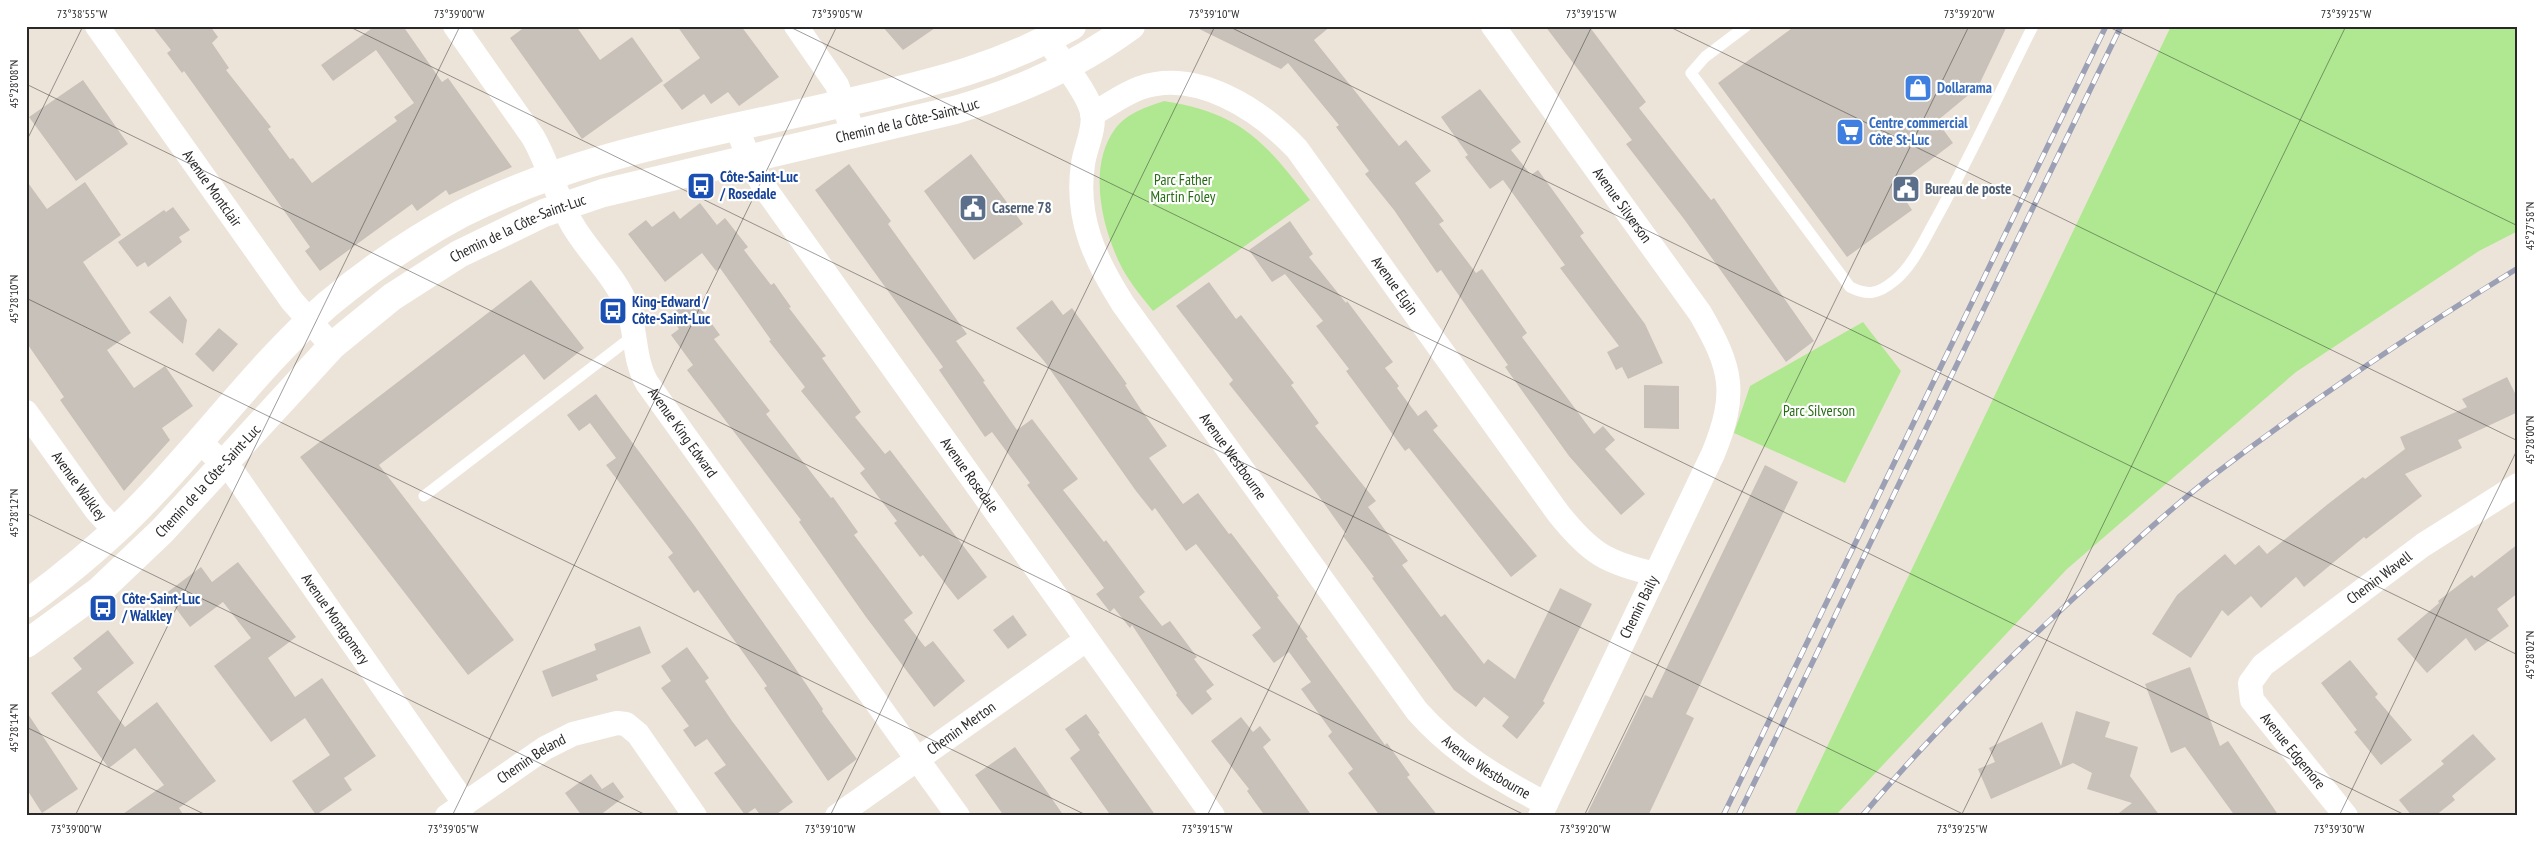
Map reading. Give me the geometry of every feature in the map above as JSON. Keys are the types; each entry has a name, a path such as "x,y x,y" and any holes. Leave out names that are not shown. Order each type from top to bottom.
{"main road":[{"name":"Chemin de la Côte-Saint-Luc","path":"26,604 63,576 153,493 267,364 310,322 364,276 418,239 496,197 552,175 627,152 844,104 974,71 1048,40 1072,26"},
{"name":"Chemin de la Côte-Saint-Luc","path":"26,644 100,590 138,554 182,510 223,462 332,346 392,296 434,268 483,241 563,206 603,192 978,104 1022,87 1065,67 1098,49 1131,26"},
{"name":"Avenue Walkley","path":"114,531 138,554"}],"street":[{"name":"Avenue Montclair","path":"98,26 292,301 332,346"},
{"name":"Avenue King Edward","path":"455,26 533,137 552,175 563,206 577,232 623,297 630,314 640,368 647,383 958,816"},
{"path":"796,26 830,74 844,104 854,133"},
{"name":"Avenue Silverson","path":"1492,26 1700,313 1717,342 1726,368 1729,396"},
{"path":"1048,40 1086,98 1092,114"},
{"name":"Avenue Elgin","path":"1092,114 1141,88 1166,83 1180,84 1206,89 1224,96 1257,113 1278,130 1297,149 1558,513 1579,539 1603,558 1625,567 1656,574"},
{"name":"Avenue Westbourne","path":"1092,114 1082,174 1084,218 1101,269 1123,304 1417,711 1433,729 1469,760 1543,810"},
{"name":"Avenue Rosedale","path":"737,128 749,159 764,187 1213,816"},
{"name":"Chemin Baily","path":"1543,810 1726,424 1729,396"},
{"name":"Avenue Walkley","path":"26,412 96,510 114,531"},
{"name":"Avenue Montgomery","path":"200,441 235,474 456,810"},
{"name":"Chemin Wavell","path":"2250,683 2257,671 2281,651 2424,545 2518,485"},
{"name":"Chemin Merton","path":"838,816 1086,640"},
{"name":"Avenue Edgemore","path":"2250,683 2252,700 2346,816"},
{"name":"Chemin Beland","path":"456,810 544,748 573,734 600,726 626,724 638,734 695,816"}],"lane":[{"path":"1746,26 1705,57 1691,73 1850,287 1863,294 1880,290 1896,280 1908,264 1949,195 2033,26"},
{"path":"424,496 633,336"}],"green space":[{"path":"2171,26 2518,26 2518,231 2479,251 2296,372 2067,569 1835,816 1794,816"},
{"name":"Parc Father Martin Foley","path":"1164,101 1213,113 1249,133 1279,161 1310,200 1153,311 1136,290 1122,268 1115,252 1100,198 1100,179 1101,161 1106,144 1115,129 1131,115"},
{"name":"Parc Silverson","path":"1863,322 1901,371 1845,483 1734,433 1750,386"}],"building":[{"path":"152,26 210,26 218,37 212,43 229,68 226,70 271,127 268,129 290,159 293,158 312,183 397,121 394,117 414,103 376,50 333,81 321,65 375,26 403,26 442,82 448,78 512,167 449,195 446,190 417,211 412,204 320,271 305,251 310,247 184,71 182,73 167,53 171,50"},
{"path":"526,26 576,26 600,60 632,37 663,81 582,139 510,38"},
{"path":"677,26 741,26 779,77 739,106 728,92 711,104 704,94 682,110 663,85 700,58"},
{"path":"882,26 938,26 903,50"},
{"path":"1193,26 1331,26 1314,40 1399,146 1406,140 1431,171 1415,183 1444,221 1439,224 1476,273 1482,269 1527,333 1522,337 1594,434 1603,426 1615,440 1605,449 1645,494 1621,515 1569,456 1505,367 1508,365 1441,270 1437,273 1394,210 1365,174 1369,171 1336,127 1339,125 1288,63 1281,69"},
{"path":"1545,26 1589,26 1646,102 1639,108 1711,200 1714,198 1814,341 1786,362 1684,219 1626,144 1632,140"},
{"name":"Centre commercial Côte St-Luc","path":"1795,26 2007,26 1978,87 1937,121 1953,143 1896,186 1912,210 1847,257 1718,83"},
{"path":"83,80 128,144 76,181 29,117"},
{"path":"1480,89 1521,142 1511,150 1531,175 1538,170 1584,233 1580,236 1645,324 1663,363 1628,379 1622,367 1616,370 1607,352 1619,346 1560,268 1565,265 1503,180 1490,189 1465,157 1468,155 1441,117"},
{"name":"Caserne 78","path":"971,154 1023,224 974,260 924,191"},
{"path":"849,164 891,221 888,224 967,334 956,341 985,381 983,382 1017,430 1032,419 1078,479 1063,490 1104,542 1106,540 1145,592 1139,597 1162,626 1170,621 1197,657 1194,659 1214,685 1206,691 1212,699 1192,715 1176,695 1177,693 1132,625 1130,628 1114,608 1110,612 1096,594 1104,588 1027,485 1030,483 992,432 985,437 939,370 943,367 815,190"},
{"path":"26,180 47,209 85,182 121,235 83,262 131,333 107,350 134,388 165,366 193,406 162,428 170,440 124,491 60,400 64,397 26,342"},
{"path":"700,203 717,225 725,218 748,247 744,250 771,285 774,283 791,307 789,308 826,356 822,358 861,412 855,417 885,454 890,450 987,577 958,600 923,555 920,557 894,523 897,521 860,473 865,469 801,391 805,387 769,341 771,340 720,268 716,271 702,253 665,282 628,234 646,220 652,227 674,211 680,219"},
{"path":"173,207 190,230 179,237 182,242 148,267 145,262 137,267 118,242 164,210 166,212"},
{"path":"1290,221 1313,254 1309,257 1346,303 1347,301 1393,362 1385,368 1399,386 1397,388 1418,416 1426,410 1438,426 1433,430 1537,556 1511,577 1409,448 1405,451 1346,371 1349,369 1316,326 1323,321 1285,274 1272,282 1249,250"},
{"path":"531,280 584,348 544,380 524,354 379,465 514,640 468,675 300,457"},
{"path":"1209,282 1236,319 1241,315 1294,383 1291,385 1319,423 1315,426 1376,501 1368,507 1408,561 1402,565 1441,617 1445,614 1484,664 1488,659 1515,679 1560,588 1592,604 1543,701 1545,703 1517,739 1502,726 1509,717 1484,697 1476,707 1454,690 1372,578 1374,577 1343,536 1346,534 1318,495 1229,384 1233,380 1176,306"},
{"path":"170,296 187,320 183,344 149,312"},
{"path":"693,298 720,335 714,339 770,411 766,414 831,498 833,497 858,532 854,535 913,613 904,620 925,647 933,641 965,681 934,707 866,617 799,522 801,520 687,370 693,365 671,335 679,329 669,316"},
{"path":"1052,300 1063,315 1072,308 1127,384 1125,385 1167,446 1149,458 1183,504 1198,493 1229,534 1231,533 1279,596 1277,597 1308,637 1306,638 1385,745 1387,743 1410,775 1407,777 1438,816 1380,816 1348,773 1353,769 1328,736 1332,732 1301,689 1311,682 1289,652 1274,663 1252,635 1261,628 1196,544 1186,551 1155,508 1152,511 1136,491 1044,361 1016,328"},
{"path":"219,328 238,344 213,372 195,354"},
{"path":"2507,377 2518,399 2518,412 2458,440 2462,448 2405,474 2422,496 2366,539 2364,537 2304,587 2296,577 2261,608 2251,596 2228,616 2222,610 2191,658 2152,634 2177,595 2225,554 2235,565 2259,545 2267,554 2363,477 2365,479 2405,449 2400,437 2467,407 2462,399"},
{"path":"1644,385 1679,386 1679,429 1644,428"},
{"path":"596,394 694,525 857,759 828,781 764,688 767,686 698,590 694,593 668,557 673,553 606,465 616,458 590,423 579,431 567,415"},
{"path":"1765,465 1798,482 1686,714 1694,718 1648,816 1586,816 1645,695 1652,698"},
{"path":"2518,544 2518,593 2497,609 2509,626 2475,651 2466,638 2427,673 2397,639 2439,603 2438,601 2472,575 2474,578"},
{"path":"238,562 296,637 268,658 295,697 322,678 376,756 344,778 352,790 316,815 292,781 330,755 305,718 271,742 214,666 251,638 223,602 190,627 165,594 201,567 212,582"},
{"path":"1013,615 1027,635 1008,649 993,630"},
{"path":"640,626 651,653 596,675 598,680 552,697 542,671 596,650 594,644"},
{"path":"108,630 134,663 97,692 125,727 157,702 216,781 179,808 184,816 120,816 164,785 135,748 109,768 51,693 82,669 73,658"},
{"path":"687,647 709,678 705,681 732,721 793,802 774,816 761,816 755,808 745,815 714,773 726,765 707,739 695,747 683,730 689,726 661,688 671,681 661,666"},
{"path":"2350,660 2378,694 2375,697 2412,740 2381,765 2354,732 2357,730 2321,683"},
{"path":"2190,667 2220,746 2228,741 2279,816 2235,816 2185,747 2171,753 2145,684"},
{"path":"26,711 78,789 42,813 26,788"},
{"path":"2076,711 2110,722 2105,737 2138,747 2130,776 2160,816 2115,816 2132,803 2087,789 2092,773 2073,763 1991,799 1978,769 1995,762 1989,748 2042,722 2061,766"},
{"path":"1086,714 1156,816 1111,816 1070,758 1080,750 1065,729"},
{"path":"1241,717 1253,732 1260,726 1271,740 1263,747 1312,816 1265,816 1247,791 1249,789 1211,741"},
{"path":"2473,734 2496,759 2452,796 2455,800 2435,816 2412,816 2399,800 2444,764 2441,761"},
{"path":"1015,747 1064,816 1004,816 975,775"},
{"path":"591,774 602,789 613,782 624,797 599,816 582,816 565,793"}],"railway":[{"path":"1723,816 2106,26"},
{"path":"1738,816 2121,26"},
{"path":"1862,816 1943,725 2000,668 2058,612 2182,500 2326,393 2518,268"}],"place":[{"name":"Dollarama","path":"1918,88"},
{"name":"Centre commercial Côte St-Luc","path":"1850,132"},
{"name":"Côte-Saint-Luc / Rosedale","path":"701,186"},
{"name":"Bureau de poste","path":"1906,189"},
{"name":"Caserne 78","path":"973,208"},
{"name":"King-Edward / Côte-Saint-Luc","path":"613,311"},
{"name":"Côte-Saint-Luc / Walkley","path":"103,608"}]}
